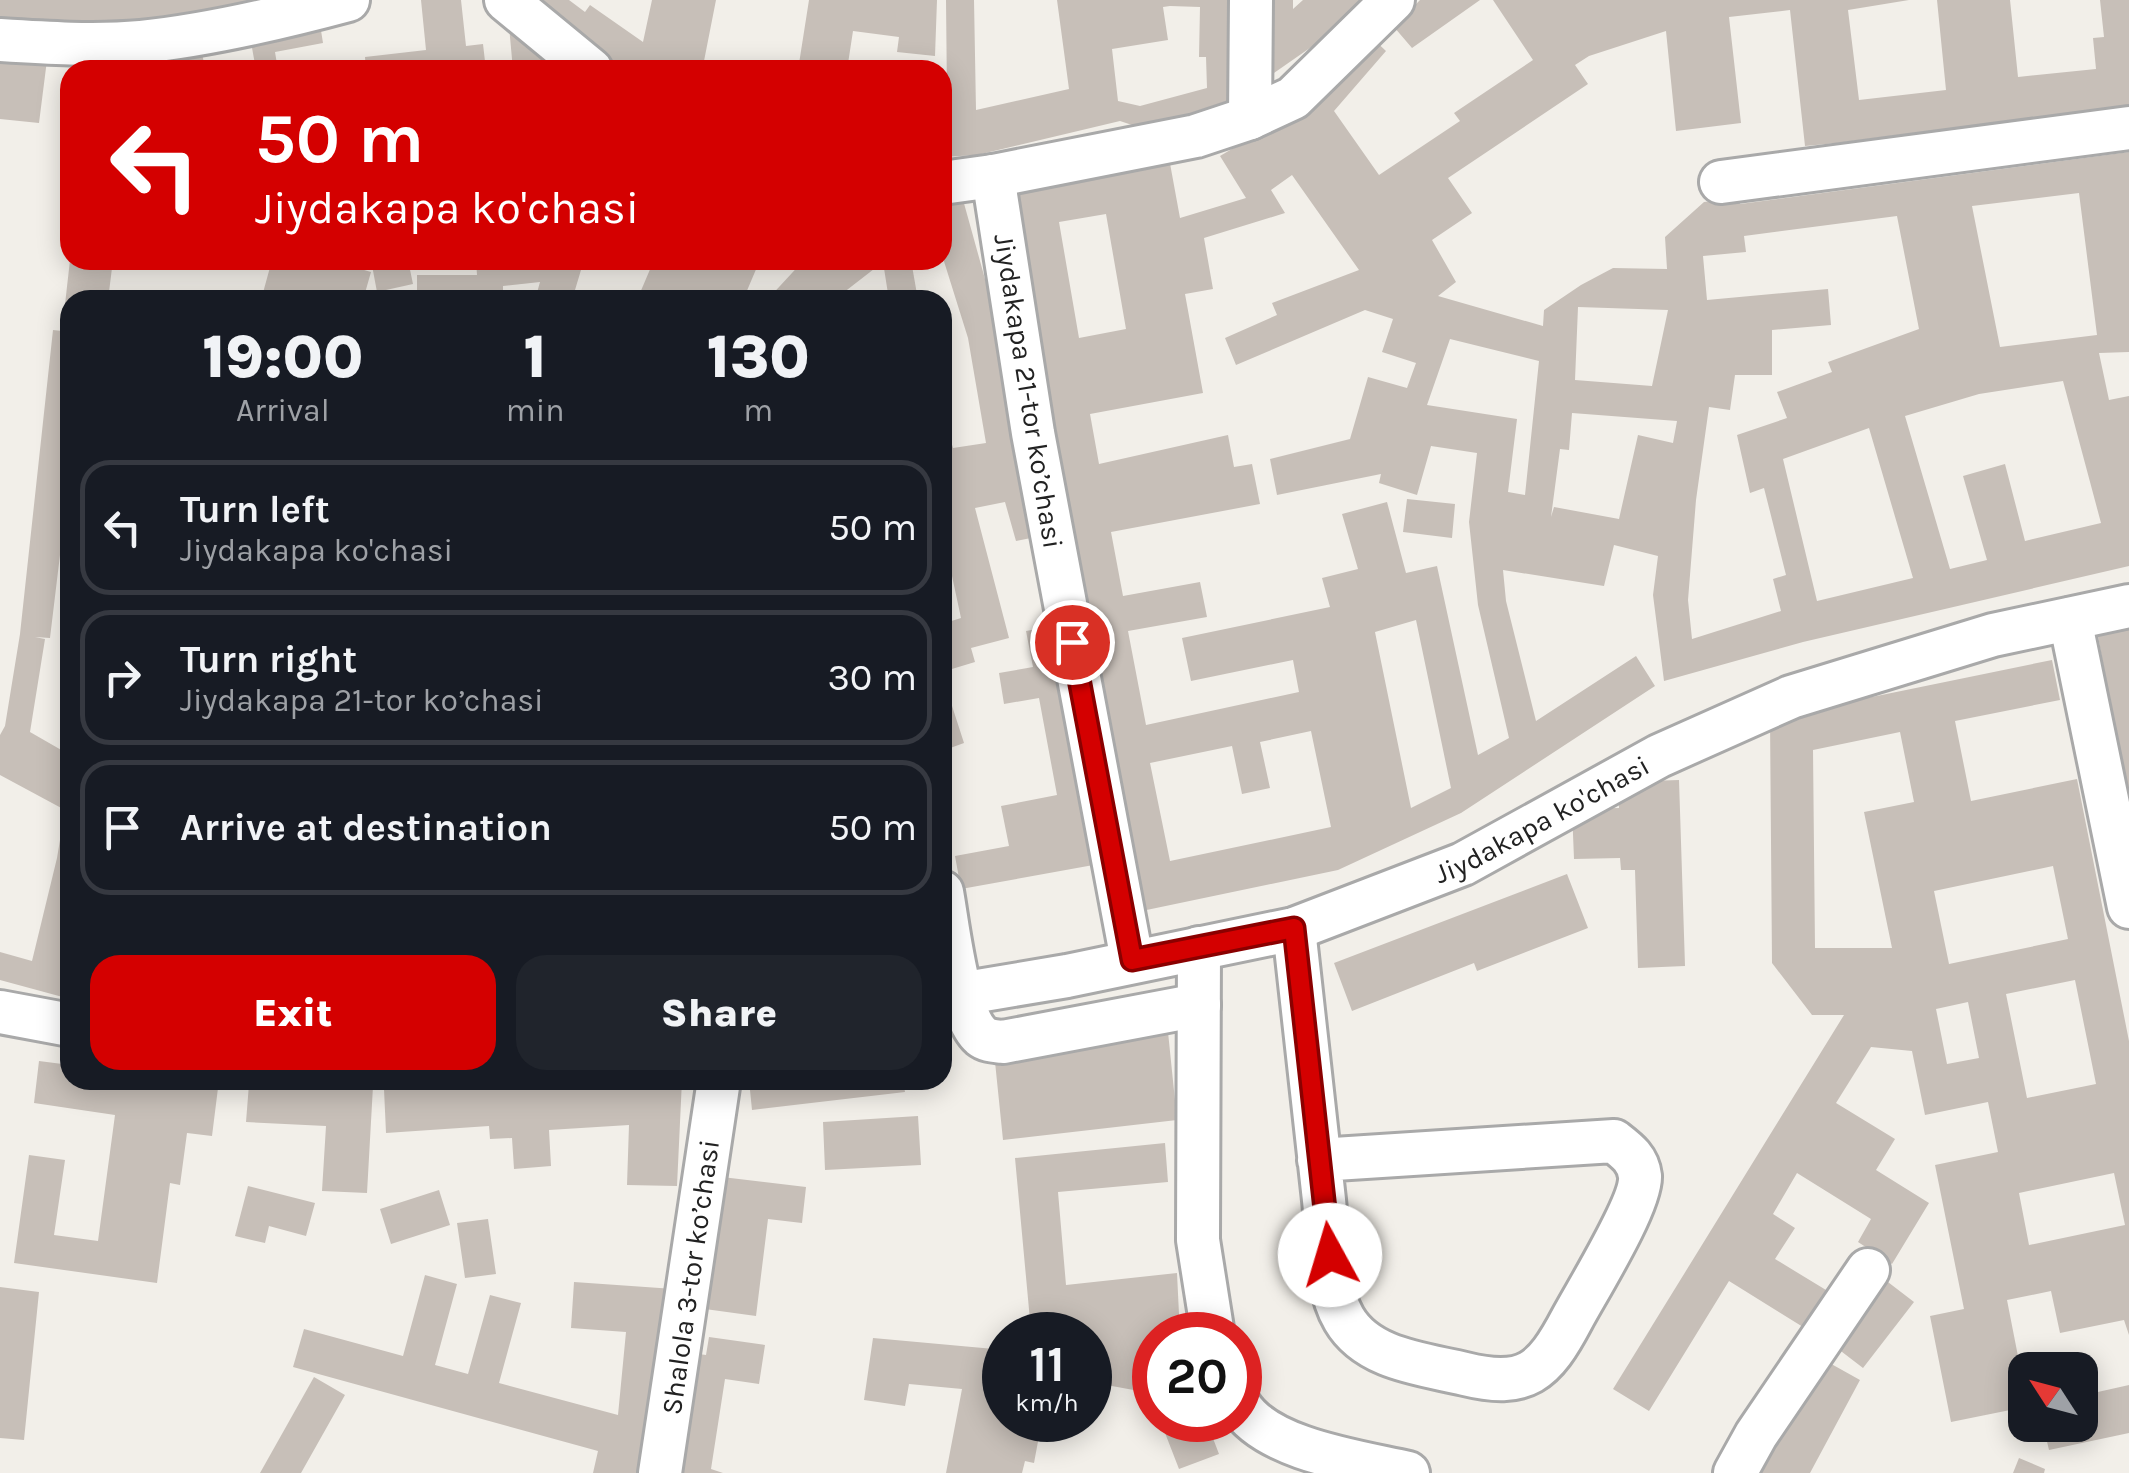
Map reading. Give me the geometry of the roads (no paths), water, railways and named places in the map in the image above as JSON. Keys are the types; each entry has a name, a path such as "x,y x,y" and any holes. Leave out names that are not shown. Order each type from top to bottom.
{"street":[{"path":"0,40 140,42 348,0"},
{"path":"506,0 579,60"},
{"path":"1250,118 1252,0"},
{"path":"952,181 1196,136 1250,118 1293,98 1393,0"},
{"path":"1722,182 2129,128"},
{"name":"Jiydakapa 21-tor koʼchasi","path":"993,176 1033,433 1132,960"},
{"name":"Jiydakapa ko'chasi","path":"952,995 1067,976 1294,928 1463,864 1659,756 1791,697 1993,635 2129,606"},
{"path":"2070,619 2129,908"},
{"path":"1294,928 1333,1286 1344,1320 1368,1345 1390,1355 1497,1382 1523,1376 1545,1362 1561,1340 1634,1204 1640,1179 1634,1158 1614,1141 1320,1160"},
{"path":"1199,948 1198,1240 1209,1312"},
{"path":"952,995 980,1035 1003,1042 1198,1005"},
{"path":"0,1012 60,1023"},
{"name":"Shalola 3-tor koʼchasi","path":"660,1473 717,1090"},
{"path":"1736,1473 1756,1436 1868,1270"},
{"path":"1262,1427 1301,1445 1408,1473"}]}
